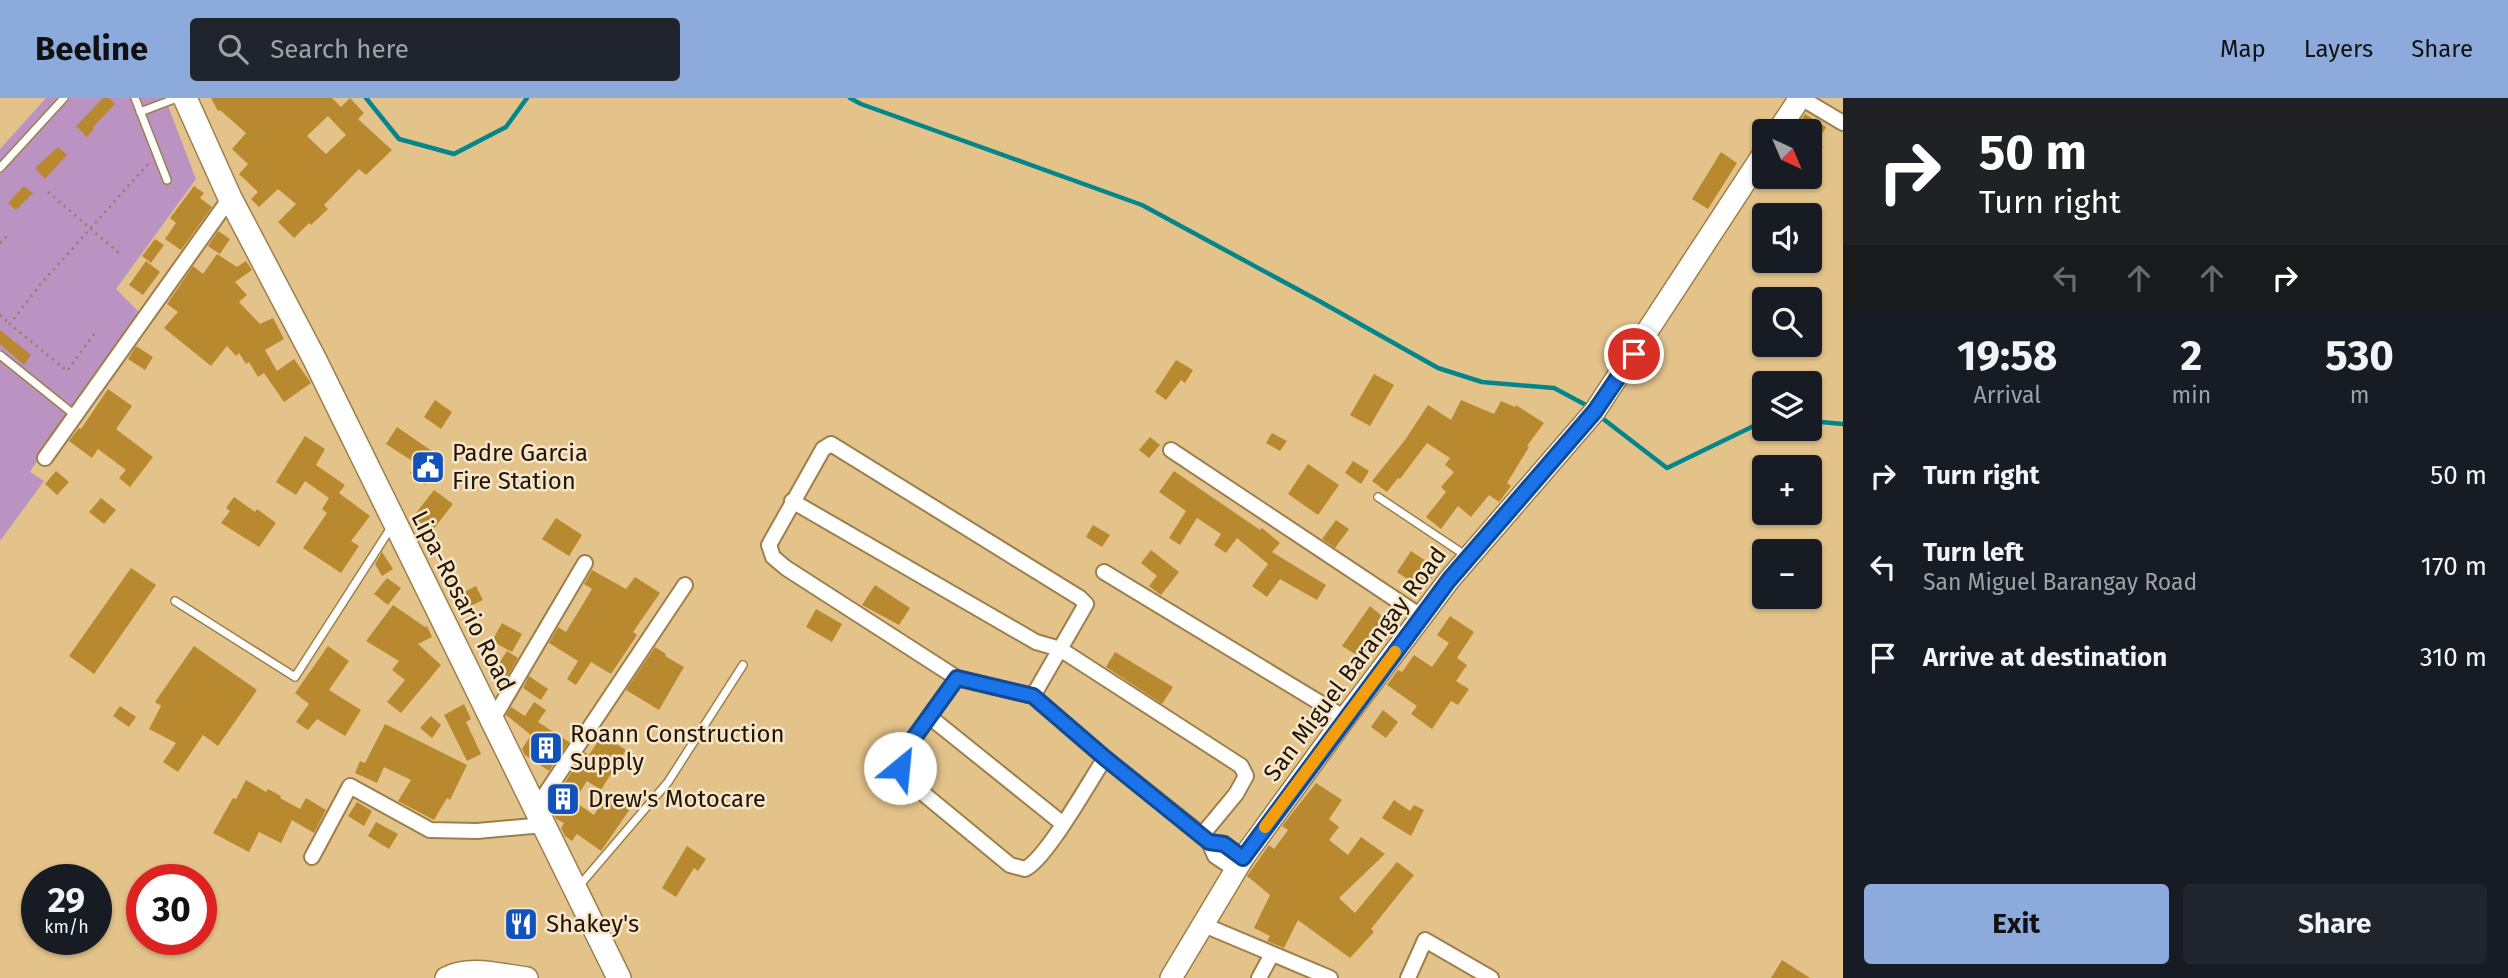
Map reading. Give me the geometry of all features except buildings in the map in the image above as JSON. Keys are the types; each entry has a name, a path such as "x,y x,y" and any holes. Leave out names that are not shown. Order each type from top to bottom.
{"main road":[{"name":"Lipa-Rosario Road","path":"185,98 230,198 314,358 619,978"}],"street":[{"path":"1786,119 1800,98 1843,123"},
{"name":"San Miguel Barangay Road","path":"1171,978 1240,864 1345,718 1468,558 1595,411 1752,171"},
{"path":"46,458 230,198"},
{"path":"1033,696 1086,604 831,444 823,449 769,545 773,557 957,678 1033,696 1205,839 1215,856 1240,864"},
{"path":"1171,450 1422,617"},
{"path":"792,501 1035,642 1060,649 1241,766 1246,776 1205,839"},
{"path":"493,719 585,564"},
{"path":"1104,572 1345,718"},
{"path":"312,857 350,786 430,830 477,831 540,816 685,586"},
{"path":"957,678 931,718 901,756 900,768 907,780 1010,865 1025,869 1033,865 1105,758"},
{"path":"931,718 1063,824"},
{"path":"1204,925 1329,978"},
{"path":"1408,978 1425,940 1491,978"},
{"path":"1259,978 1272,954"},
{"path":"446,978 468,972 527,978"}],"lane":[{"path":"0,168 64,98"},
{"path":"135,98 167,180"},
{"path":"141,112 177,98"},
{"path":"0,355 77,416"},
{"path":"1378,497 1468,558"},
{"path":"176,601 295,677 394,523"},
{"path":"575,891 668,782 743,665"}],"path":[{"path":"10,324 90,228 158,153"},
{"path":"48,192 120,254"},
{"path":"0,243 8,235"},
{"path":"0,315 67,372 94,334"}],"shaded area":[{"path":"46,98 165,98 196,179 116,289 139,312 71,407 30,472 44,481 0,541 0,149"}],"waterway":[{"path":"366,98 399,139 454,154 506,127 527,98"},
{"path":"850,98 1142,205 1438,368 1482,382 1554,388 1586,405"},
{"path":"1602,418 1667,468 1752,427"},
{"path":"1822,422 1843,424"}],"slow traffic":[{"path":"1265,827 1395,652"}],"place":[{"name":"Padre Garcia Fire Station","path":"428,467"},
{"name":"Roann Construction Supply","path":"546,748"},
{"name":"Drew's Motocare","path":"563,799"},
{"name":"Shakey's","path":"521,924"}],"route":[{"path":"900,768 901,756 931,718 957,678 1033,696 1209,842 1224,844 1243,858 1449,580 1595,411 1634,354"}]}
